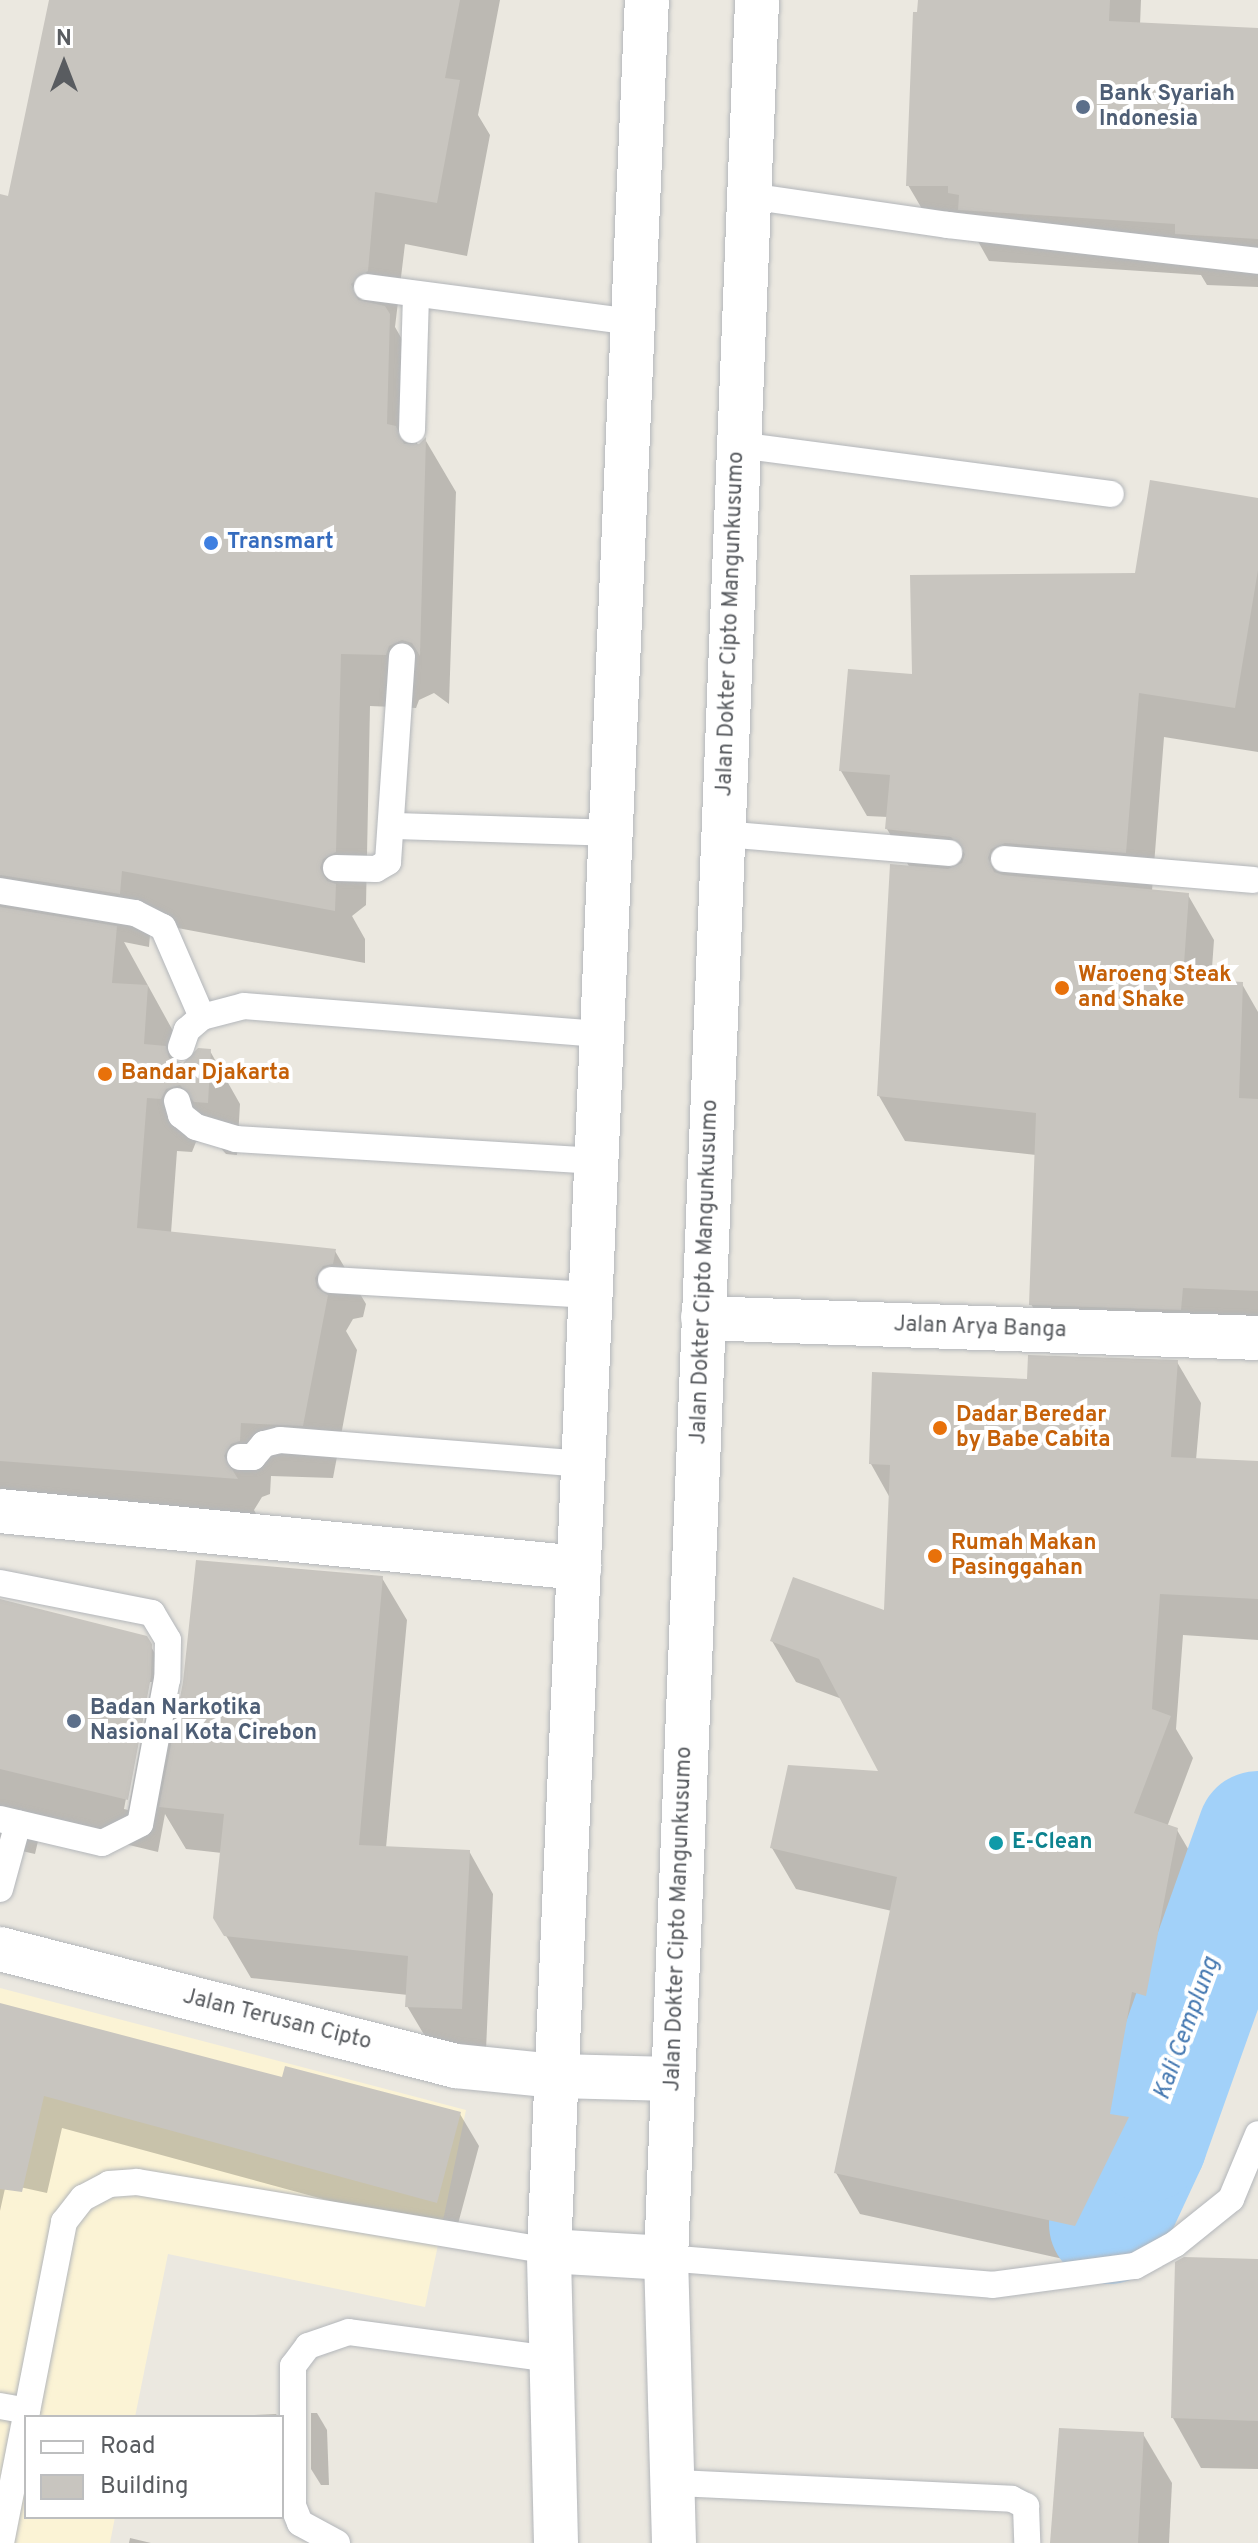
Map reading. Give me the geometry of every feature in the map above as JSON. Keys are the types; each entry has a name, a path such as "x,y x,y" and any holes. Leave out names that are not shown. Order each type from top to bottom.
{"main road":[{"path":"556,2543 549,2251 647,0"},
{"name":"Jalan Dokter Cipto Mangunkusumo","path":"674,2543 677,2483 667,2391 666,2258 757,0"},
{"name":"Jalan Arya Banga","path":"703,1318 1258,1338"},
{"path":"0,1511 579,1568"},
{"name":"Jalan Terusan Cipto","path":"0,1949 456,2066 557,2076 672,2079"},
{"path":"549,2251 666,2258"}],"lane":[{"path":"749,196 948,225 1258,261"},
{"path":"367,287 634,322"},
{"path":"412,430 416,294"},
{"path":"739,445 1111,494"},
{"path":"336,868 376,869 388,862 393,826 402,656"},
{"path":"393,826 611,833"},
{"path":"723,834 949,853"},
{"path":"1004,859 1253,880"},
{"path":"0,891 135,913 163,927 202,1017"},
{"path":"181,1047 187,1030 202,1017 244,1006 602,1034"},
{"path":"177,1101 181,1115 196,1127 236,1139 596,1161"},
{"path":"331,1280 591,1295"},
{"path":"240,1457 253,1457 264,1444 281,1433 584,1464"},
{"path":"0,1583 152,1613 168,1640 167,1679 140,1824 102,1843 9,1821 0,1889"},
{"path":"666,2258 992,2285 1135,2266 1175,2244 1231,2199 1258,2134"},
{"path":"26,2415 64,2222 83,2198 109,2184 137,2182 549,2251"},
{"path":"337,2543 300,2523 293,2506 293,2366 308,2346 349,2332 552,2359"},
{"path":"0,2406 27,2411"},
{"path":"1,2543 24,2426"},
{"path":"677,2483 1012,2499 1026,2506 1027,2543"}],"shaded area":[{"path":"0,1988 466,2110 425,2307 168,2254 135,2415 24,2415 24,2519 115,2519 110,2543 0,2543"}],"building":[{"name":"Transmart","path":"49,0 460,0 445,78 460,80 437,203 375,192 368,271 351,284 358,300 385,306 390,314 387,424 396,426 404,444 419,444 426,437 420,656 412,643 402,640 389,646 386,655 341,654 336,852 323,859 320,868 327,881 336,884 335,911 122,871 120,894 0,875 0,194 8,196"},
{"name":"Bank Syariah Indonesia","path":"918,0 1110,0 1109,21 1258,28 1258,239 1175,234 1175,224 958,210 959,195 948,193 948,186 906,186 913,12 917,12"},
{"path":"1150,480 1258,498 1258,570 1235,708 1139,693 1126,853 1005,843 991,849 988,858 994,872 1003,875 1189,893 1184,964 1194,964 1193,979 1243,982 1239,1098 1258,1099 1258,1291 1183,1288 1181,1310 1029,1305 1036,1113 877,1096 890,864 948,869 962,863 965,854 951,837 885,829 890,775 839,771 848,669 912,674 910,575 1135,573"},
{"path":"0,907 117,926 112,983 148,985 144,1044 166,1046 169,1058 183,1063 198,1048 211,1049 208,1103 194,1102 180,1085 166,1089 161,1099 147,1098 137,1228 336,1249 333,1264 323,1266 315,1278 317,1288 328,1295 303,1426 241,1423 240,1441 231,1444 224,1456 238,1479 0,1461"},
{"path":"1028,1355 1178,1360 1171,1457 1258,1461 1258,1599 1160,1594 1152,1709 1171,1716 1134,1813 1178,1828 1146,1996 1132,1992 1110,2114 1129,2117 1075,2226 834,2173 897,1877 770,1848 788,1765 878,1771 819,1659 770,1641 793,1577 884,1610 890,1465 869,1464 872,1372 1027,1379"},
{"path":"196,1560 383,1576 359,1845 470,1850 462,2009 405,2007 408,1956 224,1936 213,1918 224,1814 159,1807 183,1682"},
{"name":"Badan Narkotika Nasional Kota Cirebon","path":"0,1599 147,1636 152,1644 151,1677 128,1800 0,1769"},
{"path":"0,2003 282,2077 285,2066 461,2112 437,2203 44,2096 22,2192 0,2189"},
{"path":"1184,2257 1258,2259 1258,2421 1171,2418 1175,2262"},
{"path":"1059,2428 1144,2432 1138,2543 1050,2543"}],"waterway":[{"name":"Kali Cemplung","path":"1109,2224 1147,2142 1258,1831"}],"place":[{"name":"Bank Syariah Indonesia","path":"1083,107"},
{"name":"Transmart","path":"211,543"},
{"name":"Waroeng Steak and Shake","path":"1062,988"},
{"name":"Bandar Djakarta","path":"105,1074"},
{"name":"Dadar Beredar by Babe Cabita","path":"940,1428"},
{"name":"Rumah Makan Pasinggahan","path":"935,1556"},
{"name":"Badan Narkotika Nasional Kota Cirebon","path":"74,1721"},
{"name":"E-Clean","path":"996,1843"}]}
